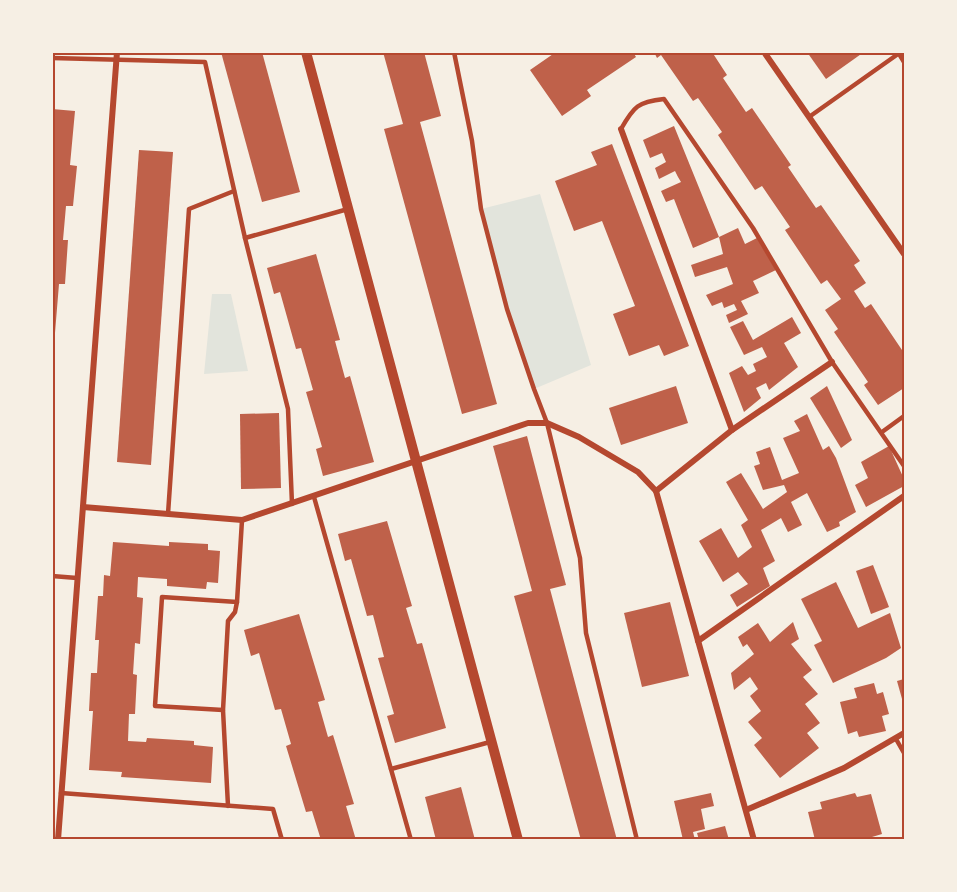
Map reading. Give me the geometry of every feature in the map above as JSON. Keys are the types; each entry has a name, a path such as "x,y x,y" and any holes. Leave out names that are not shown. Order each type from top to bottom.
{"street":[{"path":"306,52 518,840"},
{"path":"764,52 904,254"},
{"path":"58,840 117,56"},
{"path":"621,129 732,430"},
{"path":"656,491 732,430 832,362"},
{"path":"83,507 242,520 528,423 547,423 579,437 633,469 656,491 754,840"},
{"path":"698,641 904,496"},
{"path":"746,810 844,768 904,733"}],"lane":[{"path":"454,52 472,141 481,209 507,309 547,423 580,558 586,633 638,840"},
{"path":"809,117 898,53 904,62"},
{"path":"52,58 117,56 205,62 245,238 288,409 292,504"},
{"path":"621,129 633,108 646,101 664,99 753,228 832,362 904,466"},
{"path":"168,514 189,209 234,191"},
{"path":"245,238 348,209"},
{"path":"882,432 904,416"},
{"path":"314,496 411,840"},
{"path":"228,806 223,710 228,621 236,612 242,520"},
{"path":"52,576 77,578"},
{"path":"223,710 155,706 162,597 237,602"},
{"path":"896,739 904,753"},
{"path":"391,769 492,742"},
{"path":"61,793 273,809 282,840"}],"shaded area":[{"path":"540,194 591,365 534,389 507,309 481,209"},
{"path":"212,294 231,294 248,371 204,374"}],"building":[{"path":"221,52 262,52 300,192 262,202"},
{"path":"383,52 424,52 441,116 420,122 497,404 462,414 384,129 403,124"},
{"path":"556,52 633,52 636,57 587,90 591,96 562,116 530,70"},
{"path":"654,52 712,52 727,75 723,78 746,112 752,108 791,165 788,167 816,208 821,205 860,261 854,265 866,283 854,291 865,308 871,304 904,353 904,388 878,405 864,385 868,382 834,332 838,329 825,310 841,299 827,280 821,284 785,230 790,227 762,186 755,190 718,135 722,132 698,98 693,101 661,55 657,58"},
{"path":"807,52 864,52 826,79"},
{"path":"52,109 75,111 70,165 77,166 73,206 66,206 63,240 68,240 65,284 59,284 54,345 52,345"},
{"path":"674,126 719,237 693,248 674,199 666,202 661,191 681,182 675,171 659,179 655,168 666,162 662,153 650,158 643,140"},
{"path":"612,144 689,346 664,356 659,345 629,356 613,314 635,306 602,221 574,231 555,181 597,165 591,152"},
{"path":"139,150 173,152 151,465 117,462"},
{"path":"738,228 745,244 757,238 776,270 753,281 759,293 741,301 748,314 729,323 726,315 737,310 734,304 724,308 722,302 712,306 706,295 733,284 727,267 695,277 691,265 723,254 719,237"},
{"path":"316,254 340,340 335,341 345,378 350,376 374,462 323,476 316,449 322,447 306,392 313,390 301,348 296,349 280,292 274,294 267,268"},
{"path":"792,317 801,333 784,343 798,367 769,390 766,383 756,388 761,398 744,412 729,373 742,366 748,375 756,371 753,364 767,357 762,347 744,355 730,327 743,321 753,340"},
{"path":"676,386 688,423 621,445 609,408"},
{"path":"827,386 852,440 841,448 810,398"},
{"path":"279,413 281,488 241,489 240,414"},
{"path":"807,414 823,450 829,446 836,458 856,512 839,522 840,526 827,532 807,493 791,502 802,525 788,532 781,518 761,530 775,561 763,568 770,586 737,607 730,595 748,584 738,572 723,582 699,541 721,528 738,558 752,547 741,525 748,520 726,482 741,473 763,509 787,492 784,485 763,490 754,466 760,464 756,452 770,447 782,480 799,473 783,438 800,431 794,421"},
{"path":"527,436 566,585 550,589 617,840 581,840 514,596 532,591 493,446"},
{"path":"889,446 904,479 904,486 866,507 855,485 868,478 861,462"},
{"path":"387,521 412,606 406,608 417,644 422,643 446,728 395,743 387,716 394,714 378,658 384,657 373,615 367,616 351,559 345,561 338,534"},
{"path":"113,542 169,546 169,542 208,544 208,550 220,551 218,583 207,582 206,589 167,586 167,579 138,577 137,597 143,598 140,644 135,643 133,674 137,675 135,714 129,714 128,741 146,742 147,738 194,741 194,745 213,747 211,783 121,777 122,772 89,770 93,711 89,711 91,673 97,673 99,640 95,640 98,596 103,596 104,575 110,576"},
{"path":"873,565 889,607 871,614 856,571"},
{"path":"836,582 858,628 890,613 901,648 886,658 833,683 814,645 822,641 801,599"},
{"path":"670,602 689,676 642,687 624,613"},
{"path":"299,614 325,700 318,702 328,737 333,735 354,804 346,806 356,840 321,840 312,811 306,812 286,746 291,744 281,709 275,710 259,653 251,656 244,630"},
{"path":"793,622 799,639 791,644 812,670 803,677 818,694 805,704 820,723 807,733 819,748 780,778 754,745 762,738 748,722 761,711 750,696 758,689 750,677 734,690 731,673 754,654 747,644 743,647 738,637 758,623 770,642"},
{"path":"904,679 904,706 897,681"},
{"path":"874,683 877,694 883,692 889,714 882,716 886,731 859,737 857,731 848,734 840,702 857,698 854,688"},
{"path":"461,787 475,840 436,840 425,797"},
{"path":"711,793 714,806 701,809 705,829 693,832 695,840 683,840 674,801"},
{"path":"855,793 857,797 871,794 882,834 862,840 815,840 808,812 822,809 820,802"},
{"path":"725,826 729,840 699,840 697,833"}]}
